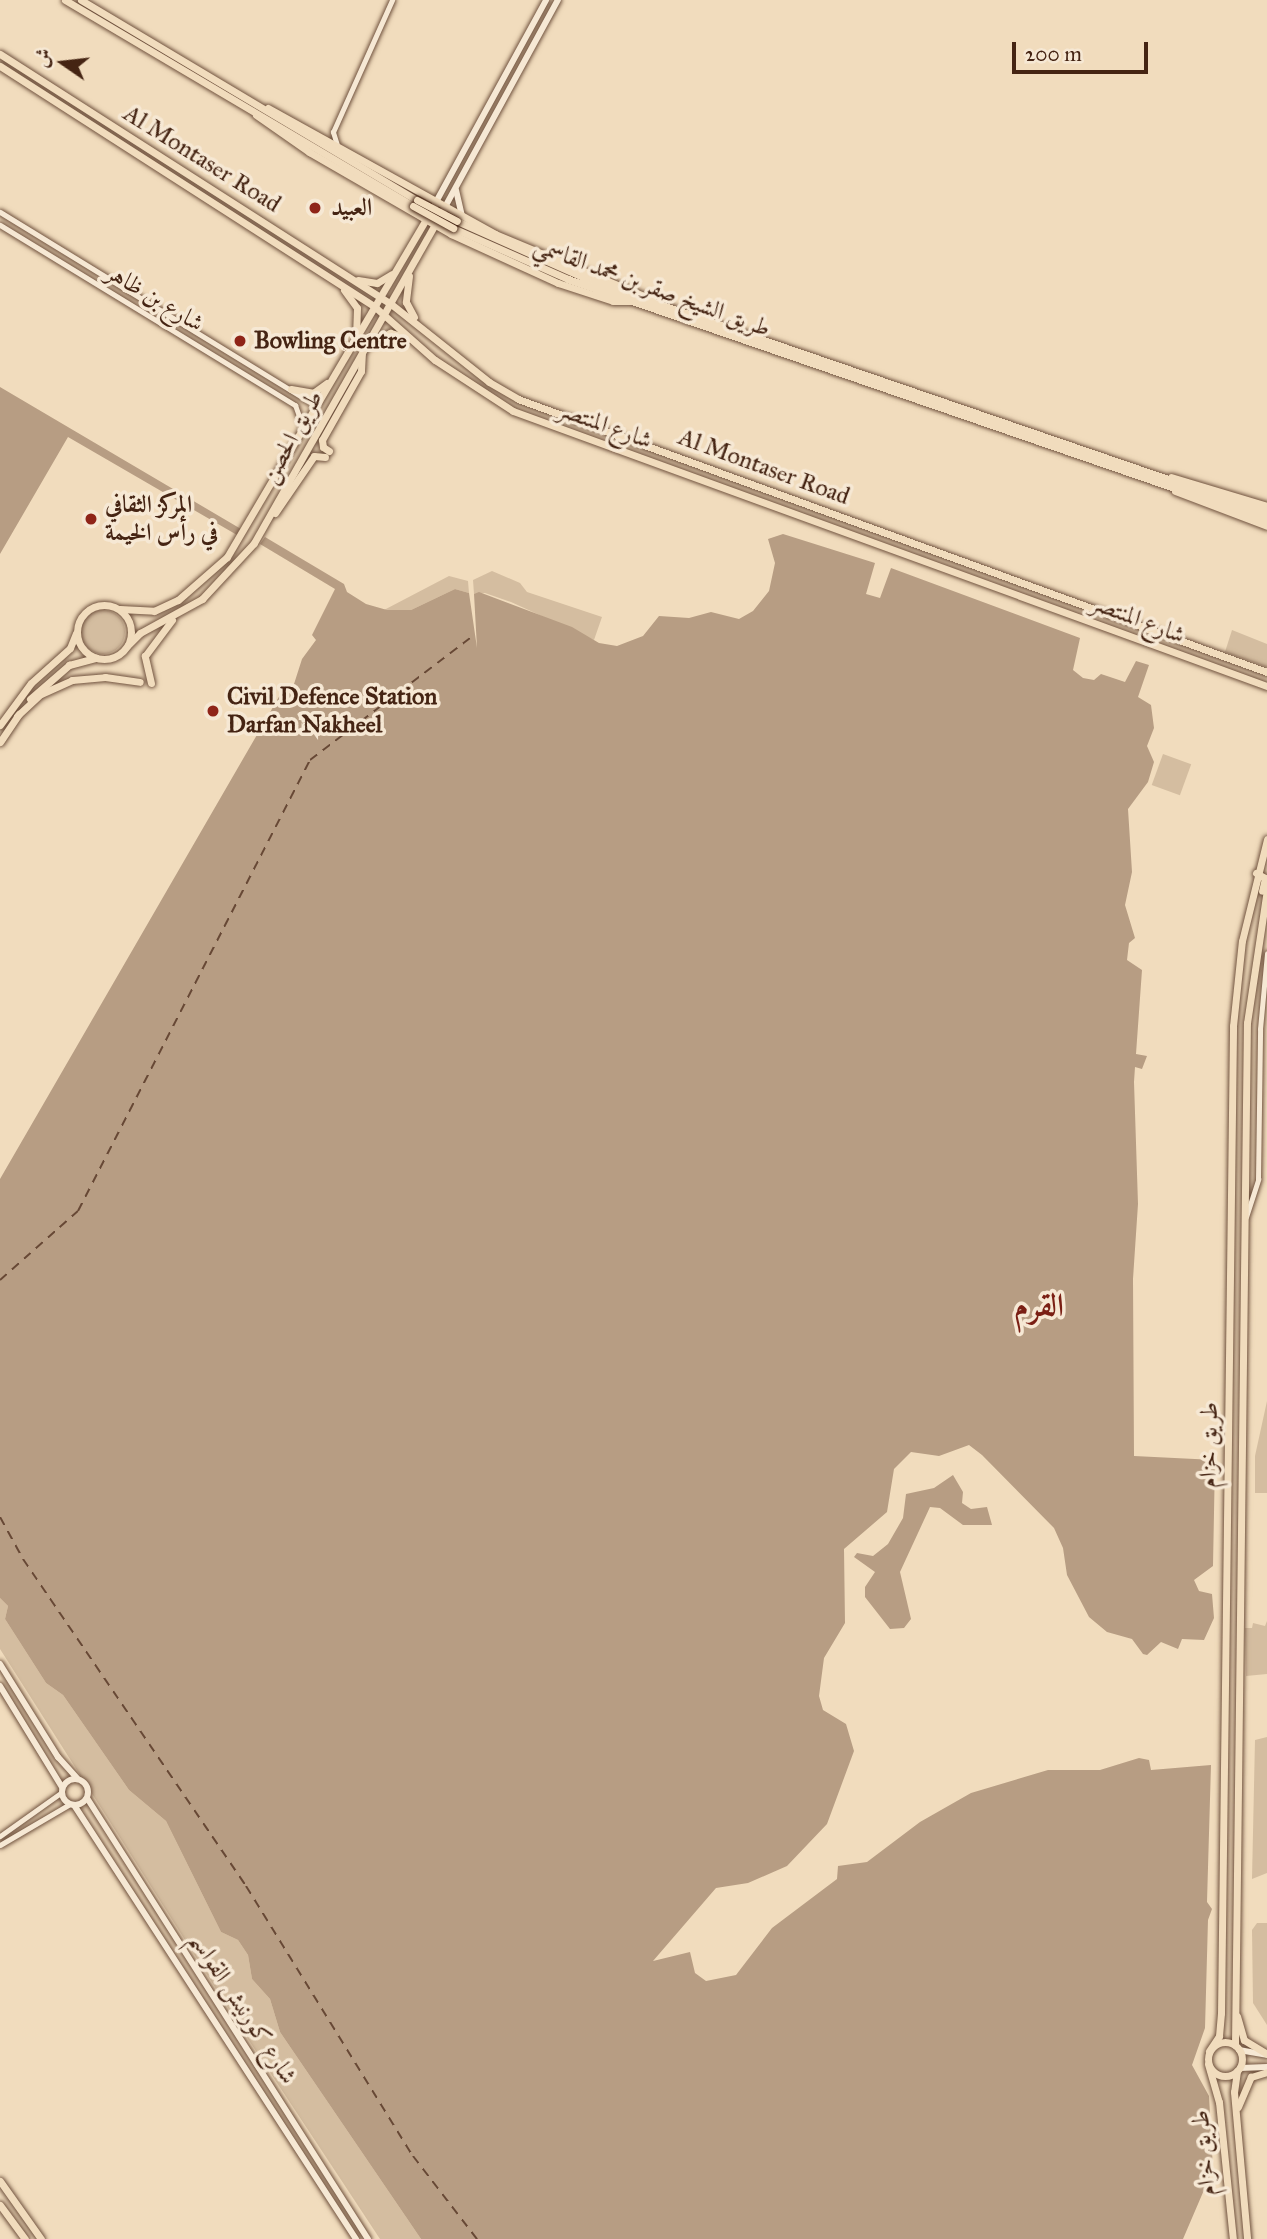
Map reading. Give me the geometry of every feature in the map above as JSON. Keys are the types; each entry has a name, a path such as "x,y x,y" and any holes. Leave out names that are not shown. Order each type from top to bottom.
{"main road":[{"name":"طريق الشيخ صقر بن محمد القاسمي","path":"65,0 254,114 518,260 1267,520"},
{"name":"طريق الشيخ صقر بن محمد القاسمي","path":"81,0 260,104 415,203"},
{"path":"436,202 546,0"},
{"path":"445,207 558,0"},
{"name":"Al Montaser Road","path":"0,54 353,279 391,304 489,382 540,409 1267,672"},
{"name":"شارع المنتصر","path":"0,66 375,307 427,349 435,360 513,411 1267,686"},
{"path":"260,104 337,145 415,203 426,220 435,225 456,225"},
{"path":"415,203 446,184"},
{"path":"456,188 456,225"},
{"path":"415,203 436,202 445,207 456,225"},
{"name":"طريق الحصن","path":"120,609 154,611 198,587 242,536 436,202"},
{"path":"415,203 418,233"},
{"name":"طريق الحصن","path":"128,645 140,633 175,617 228,575 267,521 445,207"},
{"name":"طريق الشيخ صقر بن محمد القاسمي","path":"456,225 562,270 1167,476 1267,513"},
{"path":"425,243 456,225"},
{"path":"410,270 406,303 434,338"},
{"path":"353,279 377,283 396,271"},
{"path":"340,284 359,314 352,346"},
{"path":"267,521 315,454 327,454 321,443 361,372 364,349 394,333 427,349"},
{"path":"291,389 313,393 337,372"},
{"path":"513,411 520,404 540,409"},
{"path":"291,478 322,414 317,406"},
{"path":"1167,476 1267,506"},
{"path":"1161,484 1267,526"},
{"path":"0,725 31,683 69,648 79,618 94,606 120,609 130,623 128,645 115,657 96,659 57,673 17,716 0,743"},
{"path":"151,682 145,656 175,617"},
{"path":"76,632 82,649 96,659"},
{"path":"1234,674 1267,692"},
{"path":"17,716 41,694 72,680 105,677 140,682"},
{"name":"طريق خزام","path":"1209,2052 1219,2036 1221,2013 1233,1026 1242,941 1256,873 1267,839"},
{"path":"1256,873 1265,878 1261,909"},
{"name":"طريق خزام","path":"1237,2048 1234,1997 1247,1023 1261,909 1267,889"},
{"path":"0,1664 58,1757 77,1779 62,1790 0,1686"},
{"name":"شارع كورنيش القواسم","path":"77,1779 86,1786 86,1798 368,2239"},
{"name":"شارع كورنيش القواسم","path":"62,1790 356,2239"},
{"path":"72,1805 86,1798"},
{"path":"1234,1997 1244,2040 1267,2054"},
{"path":"1267,2054 1221,2042 1209,2052 1209,2064 1223,2076 1238,2069 1267,2070"},
{"path":"1237,2048 1238,2069"},
{"name":"طريق خزام","path":"1209,2064 1219,2102 1233,2239"},
{"name":"طريق خزام","path":"1238,2069 1236,2133 1247,2239"},
{"path":"1236,2133 1238,2104 1245,2084 1267,2070"},
{"path":"0,2181 41,2239"},
{"path":"0,2205 23,2236"},
{"path":"346,2205 357,2211"},
{"path":"23,2236 26,2226 33,2227"}],"street":[{"path":"323,137 333,132 392,0"},
{"path":"333,132 337,145"},
{"name":"شارع بن ظاهر","path":"0,212 317,406"},
{"name":"شارع بن ظاهر","path":"0,225 295,405 304,420 298,439"},
{"path":"195,343 216,352 215,343"},
{"path":"1245,1220 1258,1179 1260,1029 1267,953"},
{"path":"1260,1029 1267,1035"},
{"path":"1260,1049 1267,1042"},
{"path":"0,1836 62,1790"},
{"path":"0,1845 72,1805"}],"shaded area":[{"path":"0,387 241,529 237,535 68,437 0,554"},
{"path":"783,534 875,563 866,594 880,598 891,568 1080,638 1073,670 1083,678 1094,680 1101,674 1125,682 1136,661 1149,665 1138,697 1151,705 1154,728 1147,746 1154,762 1148,782 1128,809 1132,872 1125,905 1135,938 1129,943 1127,960 1142,970 1136,1054 1147,1056 1142,1069 1135,1067 1134,1082 1138,1204 1133,1279 1134,1456 1215,1460 1213,1566 1194,1580 1199,1591 1212,1594 1214,1618 1204,1640 1182,1639 1178,1649 1161,1642 1147,1655 1143,1654 1132,1639 1107,1632 1089,1617 1067,1575 1063,1548 1054,1528 982,1455 969,1445 939,1456 911,1452 894,1469 887,1512 844,1549 845,1623 824,1658 819,1696 823,1710 846,1724 854,1751 827,1824 787,1866 748,1883 716,1888 653,1961 690,1952 695,1973 706,1981 736,1975 772,1928 837,1879 838,1866 867,1862 920,1822 971,1793 1048,1770 1100,1770 1139,1758 1149,1760 1151,1770 1211,1765 1207,1902 1212,1909 1208,1920 1205,2028 1192,2065 1209,2096 1213,2169 1183,2239 421,2239 280,2032 270,1999 252,1979 248,1955 238,1940 221,1932 166,1821 129,1790 63,1695 46,1683 5,1619 8,1606 0,1598 0,1179 280,695 294,684 302,659 316,640 312,635 335,589 260,544 265,537 344,584 347,592 366,604 387,610 411,610 455,589 469,593 477,648 474,594 479,592 572,627 599,643 617,646 643,636 659,616 689,618 711,612 739,619 753,611 769,591 775,563 768,539"},
{"path":"492,571 520,583 527,592 602,617 594,640 511,602 485,593 474,594 473,580"},
{"path":"449,576 468,581 469,593 455,589 411,610 384,610"},
{"path":"103,610 118,617 125,632 118,647 103,654 88,647 81,632 88,617"},
{"path":"1232,630 1267,644 1267,667 1225,652"},
{"path":"1163,754 1191,764 1180,795 1152,785"},
{"path":"1267,1401 1267,1493 1255,1493 1255,1456"},
{"path":"953,1475 963,1492 962,1503 971,1509 987,1507 992,1525 963,1525 940,1508 930,1507 900,1572 911,1619 904,1628 890,1629 865,1597 865,1587 875,1572 854,1557 857,1553 873,1556 888,1544 903,1518 906,1494 934,1488"},
{"path":"0,1598 8,1606 5,1619 46,1683 63,1695 129,1790 166,1821 221,1932 238,1940 248,1955 252,1979 270,1999 280,2032 421,2239 380,2239 248,2039 0,1649"},
{"path":"1267,1621 1267,1674 1246,1676 1245,1628 1252,1628 1253,1623 1265,1626"},
{"path":"1267,1737 1267,1873 1252,1879 1255,1740"},
{"path":"1257,1923 1267,1923 1267,2025 1253,2003 1252,1930"}],"ferry route":[{"path":"0,1280 78,1211 310,760 473,636"},
{"path":"0,1517 23,1559 246,1886 413,2156 477,2239"}],"place":[{"name":"العبيد","path":"315,208"},
{"name":"Bowling Centre","path":"240,341"},
{"name":"المركز الثقافي في رأس الخيمة","path":"91,519"},
{"name":"Civil Defence Station Darfan Nakheel","path":"213,711"}],"district":[{"name":"القرم","path":"1039,1306"}]}
